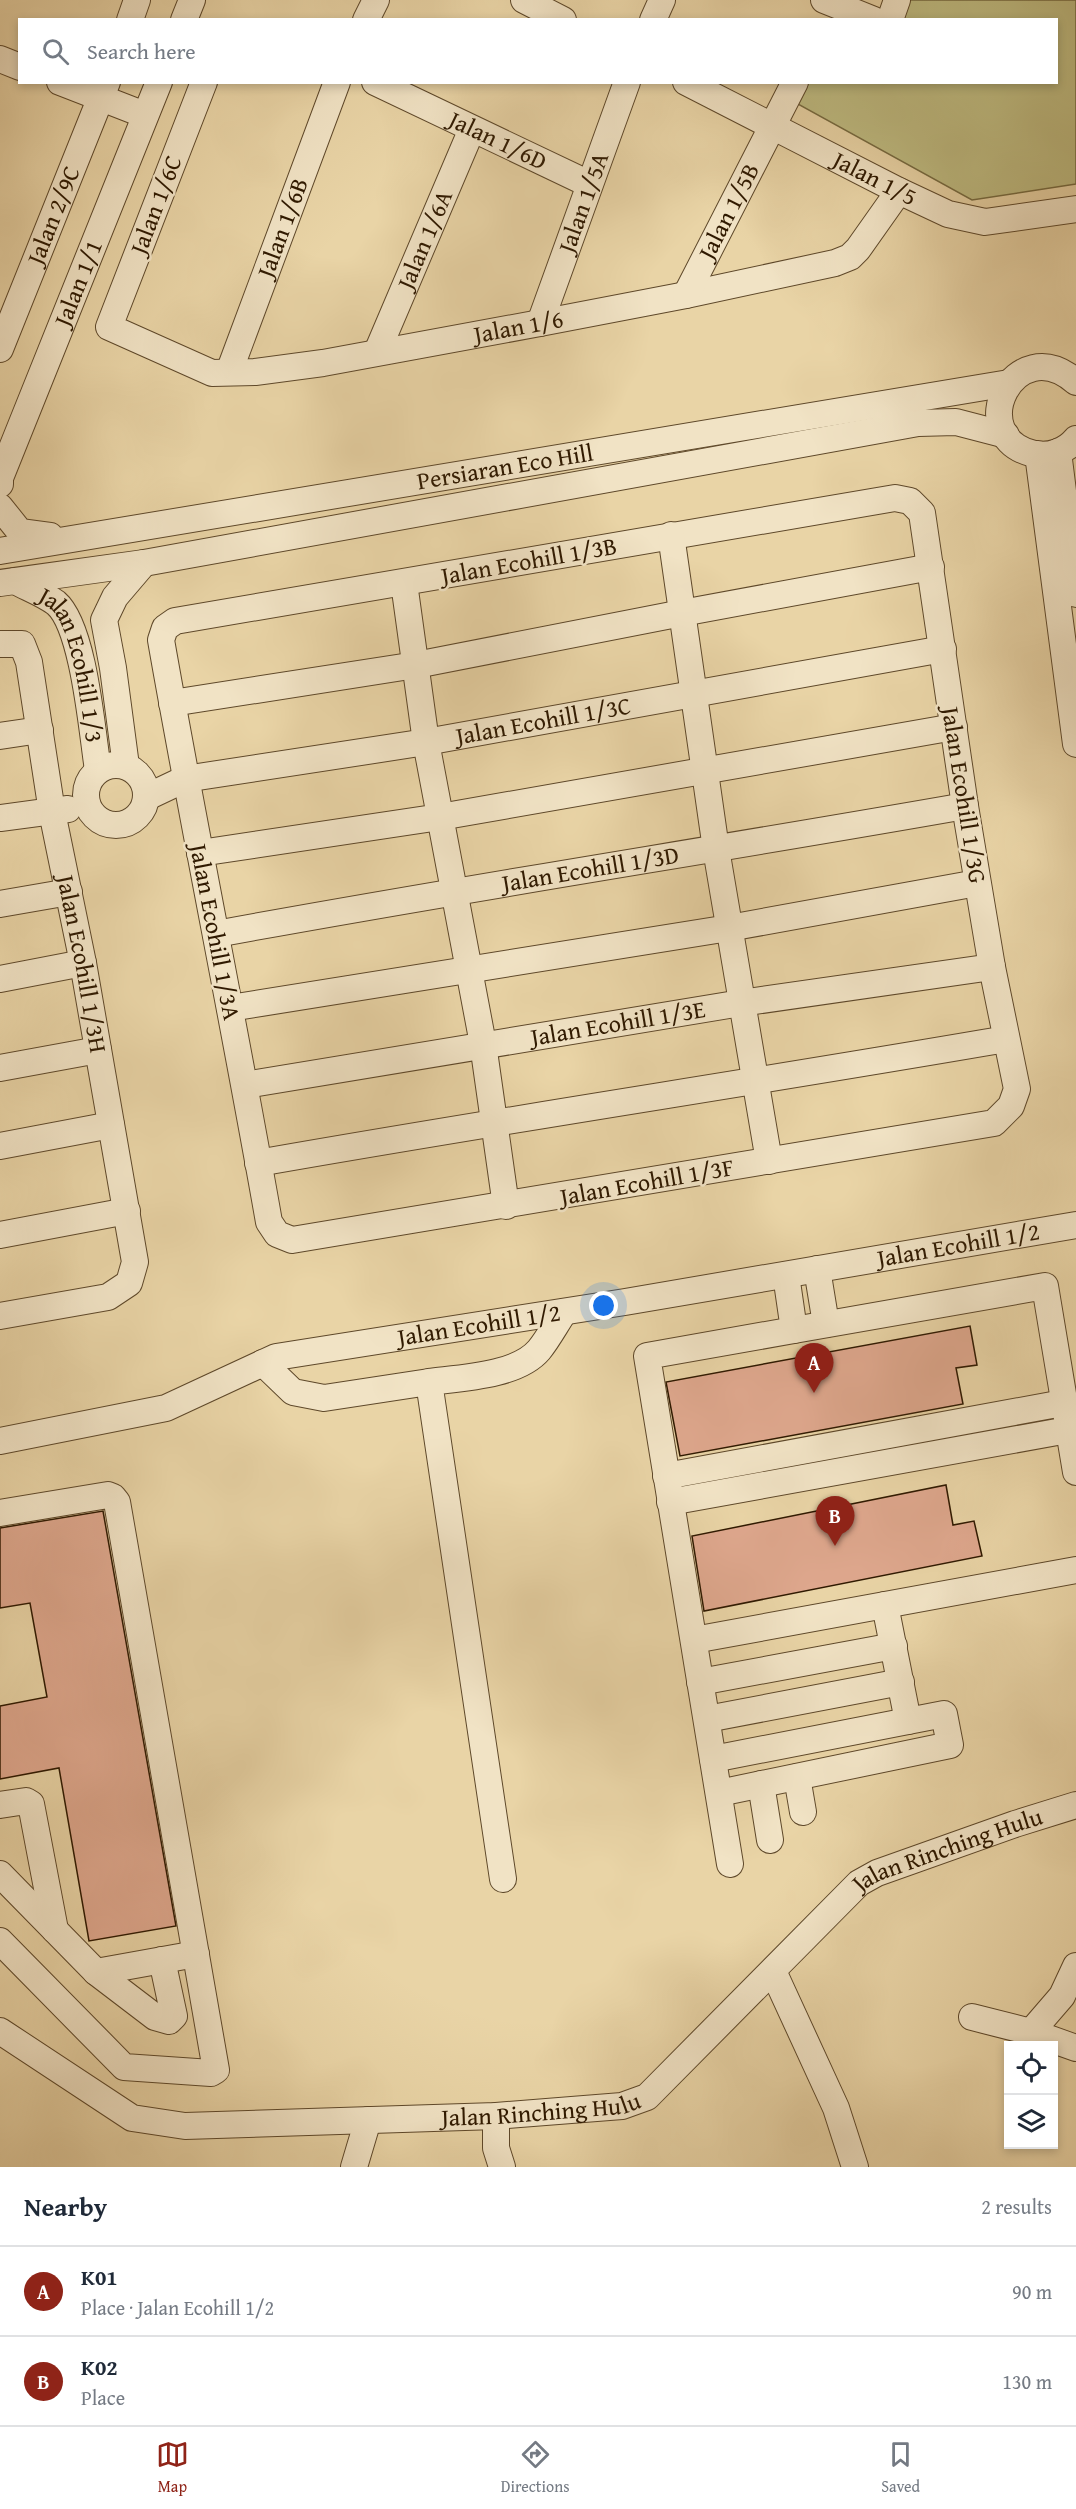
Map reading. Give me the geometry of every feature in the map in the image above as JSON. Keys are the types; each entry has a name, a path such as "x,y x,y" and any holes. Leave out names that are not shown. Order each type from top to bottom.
{"street":[{"path":"131,18 137,0"},
{"path":"185,18 192,0"},
{"path":"367,18 376,0"},
{"path":"524,0 558,18"},
{"path":"654,18 662,0"},
{"path":"891,18 897,0"},
{"path":"829,8 866,18"},
{"path":"0,59 18,66"},
{"path":"71,84 104,90 145,115"},
{"name":"Jalan 1/1","path":"0,484 0,478 158,84"},
{"name":"Jalan 1/6C","path":"109,327 203,84"},
{"name":"Jalan 1/6B","path":"229,372 336,84"},
{"name":"Jalan 1/6D","path":"379,84 589,184"},
{"name":"Jalan 1/5A","path":"540,323 626,84"},
{"name":"Jalan 1/5","path":"690,84 948,214 985,222 1076,209"},
{"name":"Jalan 1/5B","path":"686,295 794,84"},
{"name":"Jalan 2/9C","path":"0,349 104,90"},
{"name":"Jalan 1/6A","path":"377,352 472,129"},
{"name":"Jalan 1/6","path":"109,327 213,373 255,372 300,366 686,295 835,263 850,257 899,191"},
{"name":"Persiaran Eco Hill","path":"0,551 1009,383 1029,369 1042,367 1072,376"},
{"path":"1009,383 1002,395 999,409 1000,423 1006,435 1020,448 1057,448"},
{"path":"8,582 144,563 918,423 956,422 1006,435"},
{"path":"1057,448 1076,594"},
{"path":"1057,448 1076,744"},
{"name":"Jalan Ecohill 1/3B","path":"165,628 174,621 895,498"},
{"name":"Jalan Ecohill 1/3G","path":"895,498 910,501 922,513 977,883 1017,1089 1011,1106"},
{"path":"0,507 20,532 72,538"},
{"path":"671,535 716,849 769,1161"},
{"name":"Jalan Ecohill 1/3","path":"126,766 104,620 115,597 144,563"},
{"path":"172,703 416,665 682,612 931,567"},
{"name":"Jalan Ecohill 1/3","path":"8,582 57,604 74,633 83,673 98,770"},
{"path":"404,583 426,742 483,1044 507,1206"},
{"name":"Jalan Ecohill 1/3A","path":"165,628 161,640 185,779 245,1085 269,1222 277,1234"},
{"name":"Jalan Ecohill 1/3H","path":"0,1316 108,1297 129,1283 135,1262 83,963 52,812 29,662 11,644"},
{"name":"Jalan Ecohill 1/3C","path":"147,797 185,779 426,742 694,696 943,649"},
{"path":"200,853 440,817 954,727"},
{"path":"0,736 40,730"},
{"name":"Jalan Ecohill 1/3","path":"87,805 87,786 98,770 106,766 126,766 135,770 142,778 147,797"},
{"path":"0,818 87,805 98,819 106,824 125,824 140,814 147,797"},
{"name":"Jalan Ecohill 1/3D","path":"216,934 453,891 965,806"},
{"path":"230,1008 729,928 977,883"},
{"path":"0,904 69,892"},
{"path":"0,979 83,963"},
{"name":"Jalan Ecohill 1/3E","path":"245,1085 741,1003 992,967"},
{"path":"258,1163 494,1122 755,1082 1006,1039"},
{"path":"0,1068 98,1050"},
{"name":"Jalan Ecohill 1/3F","path":"277,1234 292,1240 507,1206 994,1123 1011,1106"},
{"path":"0,1146 111,1125"},
{"path":"0,1235 127,1211"},
{"name":"Jalan Ecohill 1/2","path":"0,1441 166,1408 276,1357 1075,1228"},
{"path":"817,1269 826,1324"},
{"path":"786,1275 794,1330"},
{"path":"730,1864 647,1356 1045,1286 1076,1472"},
{"path":"263,1363 292,1392 324,1398 492,1373 519,1365 538,1352 564,1312"},
{"path":"429,1382 503,1879"},
{"path":"666,1476 1063,1403"},
{"path":"670,1502 1068,1430"},
{"path":"0,1513 108,1495 117,1502 217,2063 216,2070 211,2073 124,2067 0,1941"},
{"path":"694,1640 1076,1570"},
{"path":"885,1605 908,1721"},
{"path":"700,1682 894,1646"},
{"path":"707,1719 901,1682"},
{"path":"713,1760 944,1714 950,1745 719,1793"},
{"path":"797,1777 802,1812"},
{"path":"761,1784 771,1840"},
{"path":"0,1805 26,1801 32,1804 55,1930"},
{"name":"Jalan Rinching Hulu","path":"0,2031 132,2118 185,2126 496,2116 622,2106 647,2097 859,1883 877,1873 1076,1805"},
{"path":"0,1874 96,1972 155,2017 169,2021 174,2016 162,1960"},
{"path":"96,1972 196,1954"},
{"path":"1039,2036 1076,1966"},
{"path":"773,1971 836,2108 855,2167"},
{"path":"972,2017 1076,2048"},
{"path":"496,2116 496,2148 502,2167"},
{"path":"354,2167 368,2120"}],"shaded area":[{"path":"907,0 1076,0 1076,184 972,200 796,103 805,84 1058,84 1058,18 898,18"}],"building":[{"path":"970,1326 977,1365 956,1368 963,1404 680,1456 666,1382"},
{"path":"946,1485 953,1525 974,1521 982,1556 704,1611 692,1536"},
{"path":"103,1511 176,1926 89,1941 59,1768 0,1779 0,1706 47,1697 30,1603 0,1608 0,1528"}],"place":[{"name":"K01","path":"814,1393"},
{"name":"K02","path":"835,1546"}]}
